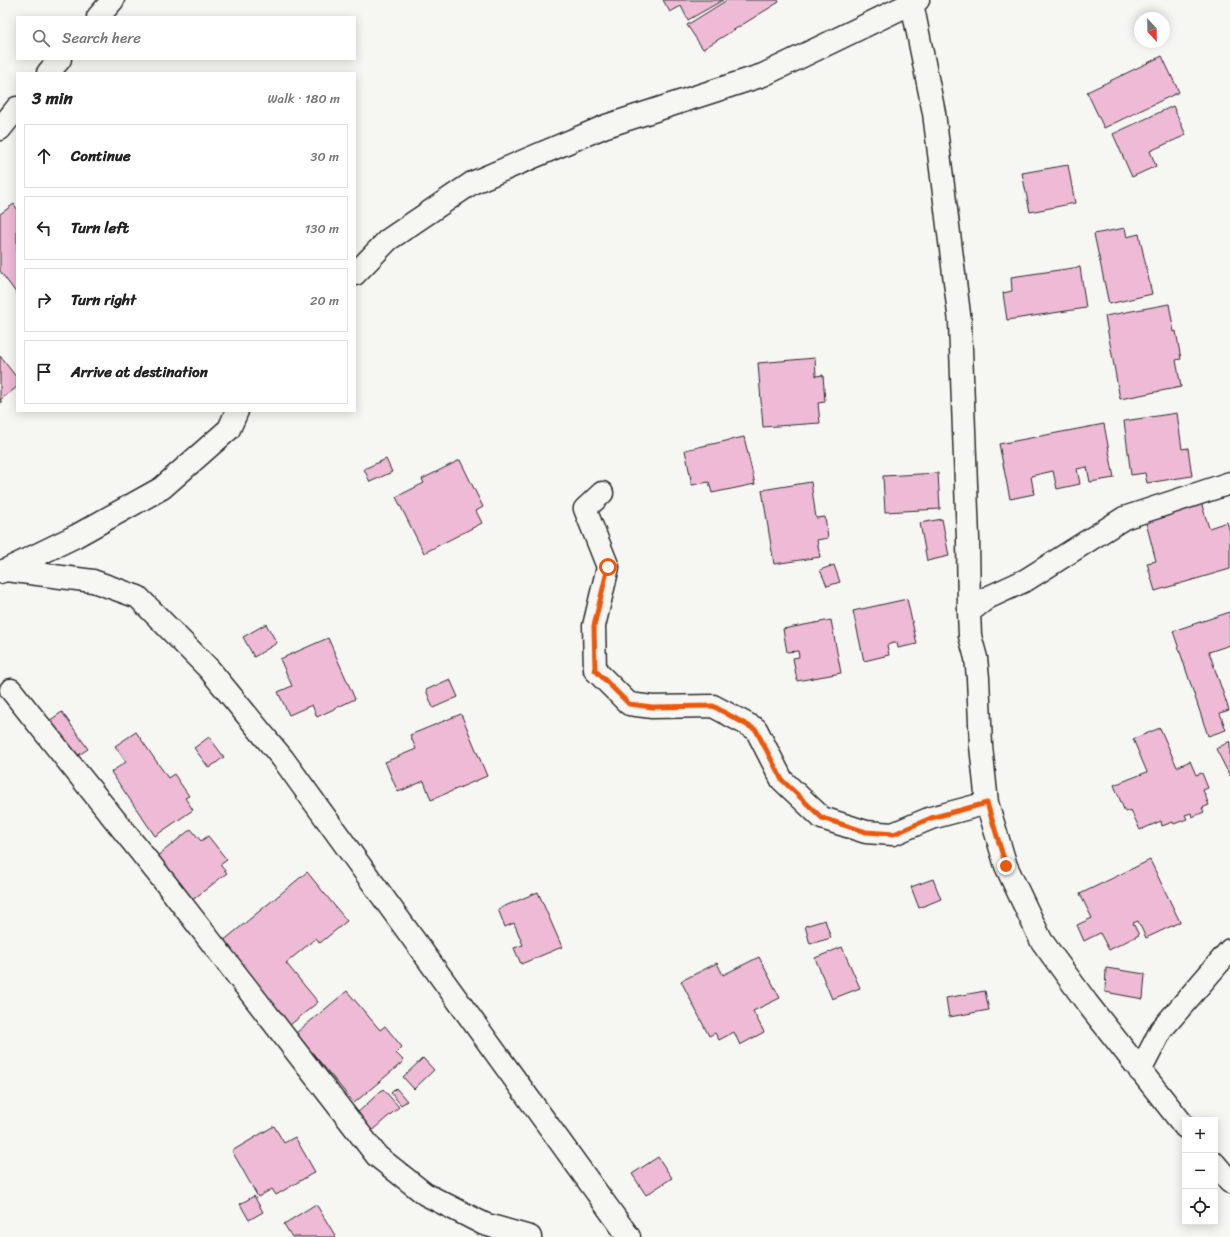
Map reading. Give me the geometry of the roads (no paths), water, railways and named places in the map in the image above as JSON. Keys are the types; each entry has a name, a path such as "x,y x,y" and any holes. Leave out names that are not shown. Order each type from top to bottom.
{"street":[{"path":"99,16 113,0"},
{"path":"356,273 388,240 472,183 606,126 764,75 913,1 934,113 960,322 970,636 976,658 981,746 987,803 1006,866 1041,940 1087,1003 1182,1123"},
{"path":"49,72 59,60"},
{"path":"0,128 16,109"},
{"path":"3,571 76,536 162,488 229,429 237,412"},
{"path":"969,612 987,598 1026,580 1124,518 1230,483"},
{"path":"602,493 585,509 608,567 594,626 595,670 629,704 652,707 713,706 756,730 782,780 822,818 866,832 894,834 931,818 987,803"},
{"path":"3,571 93,581 138,597 209,669 283,759 629,1237"},
{"path":"11,690 167,884 377,1156 425,1194 484,1224 530,1237"},
{"path":"1140,1071 1162,1030 1230,950"},
{"path":"1218,1168 1230,1182"}]}
